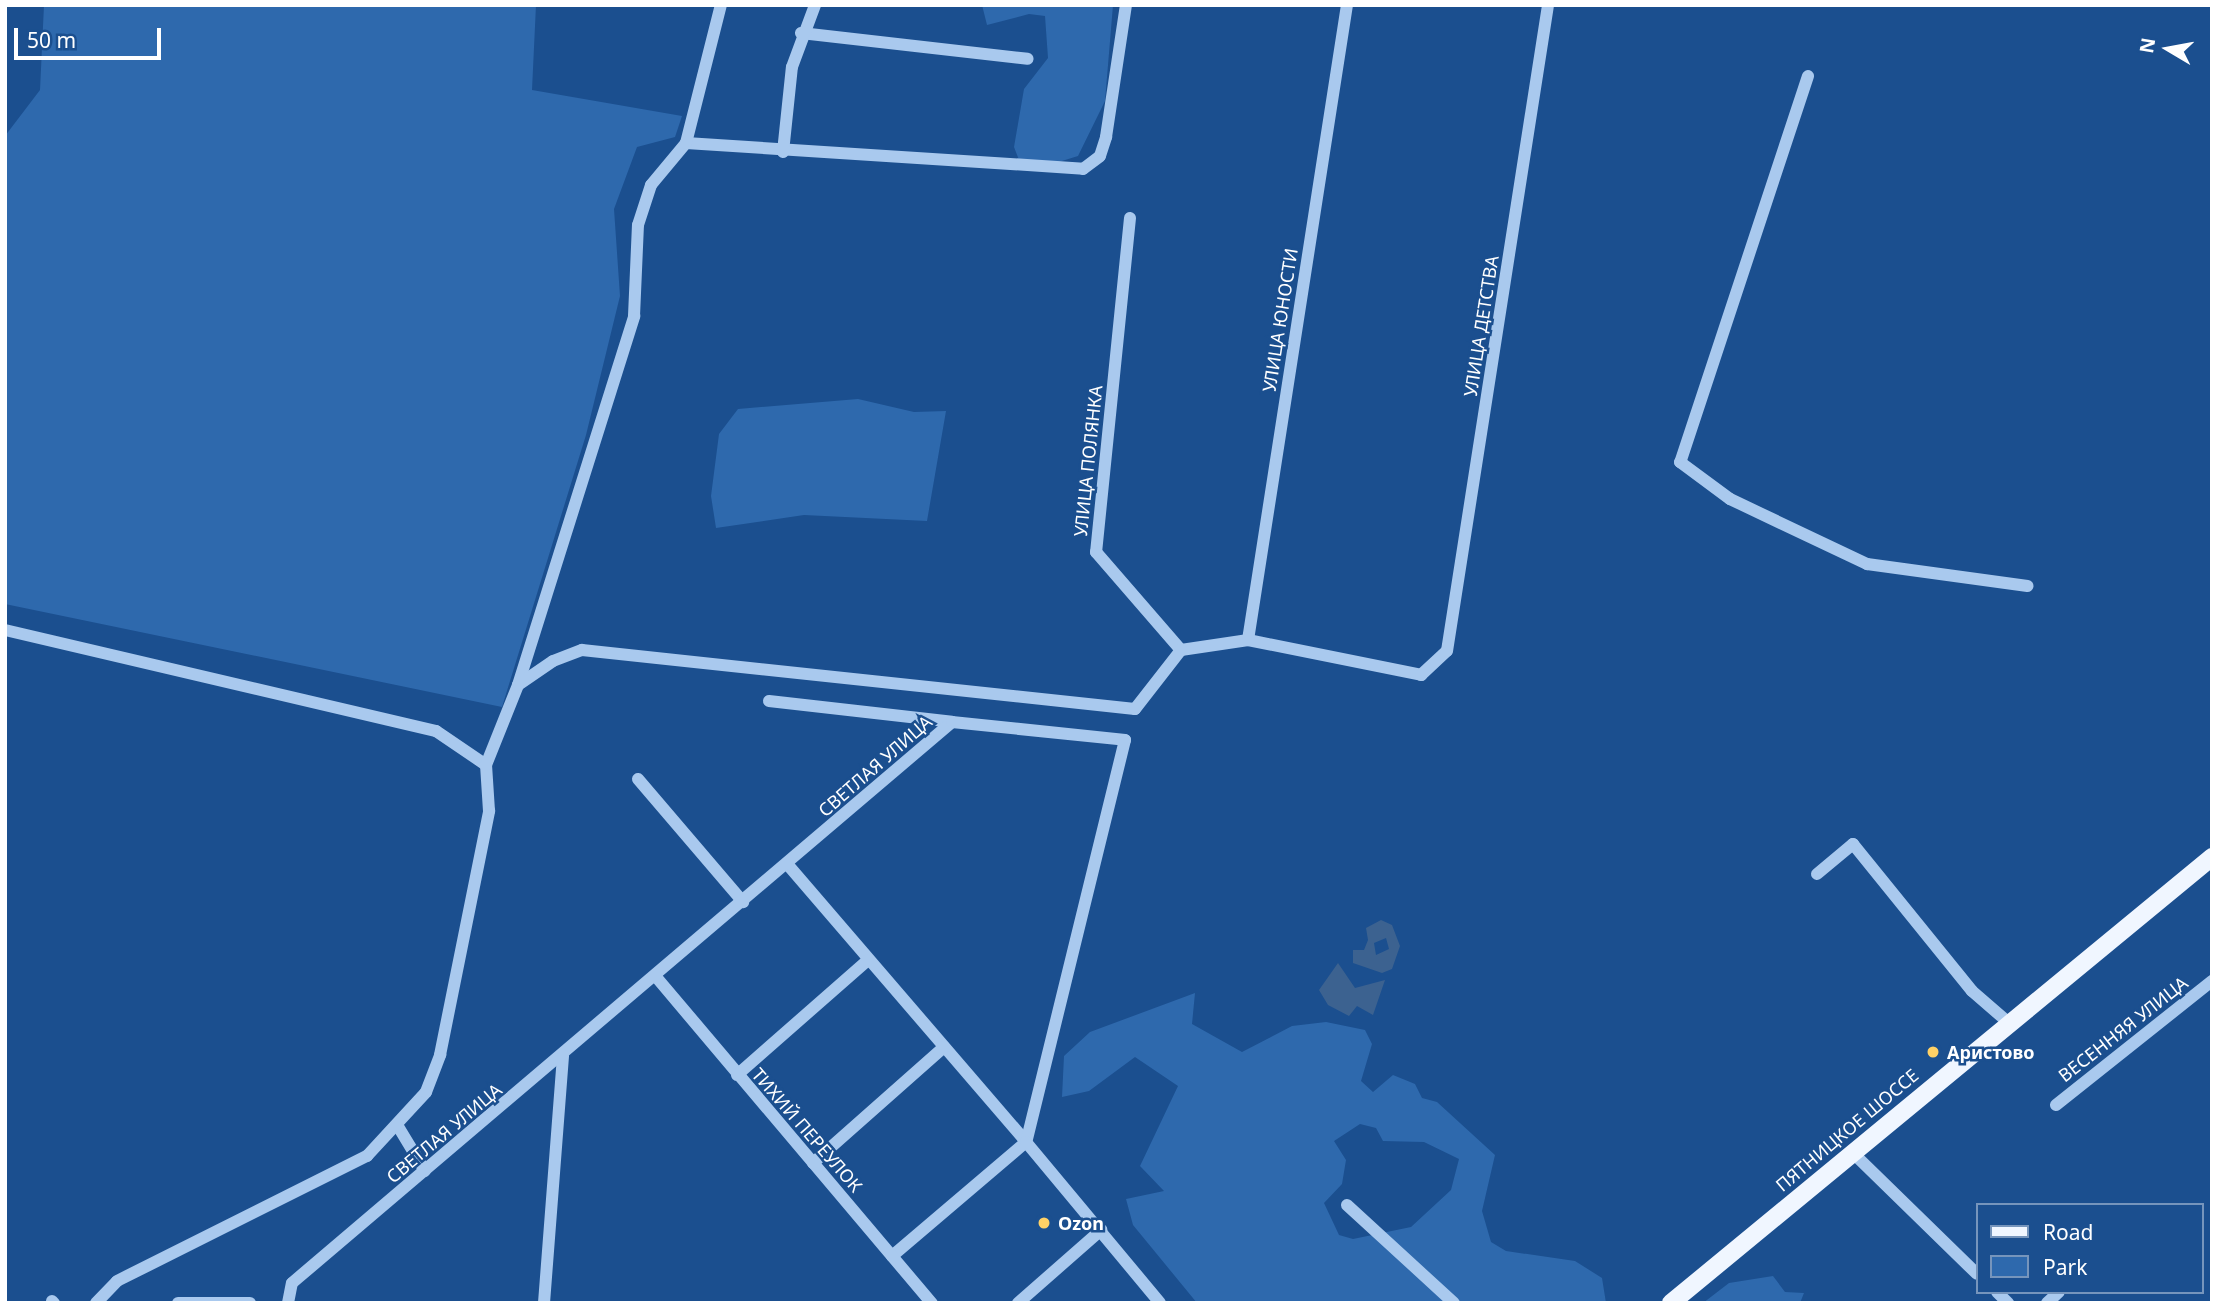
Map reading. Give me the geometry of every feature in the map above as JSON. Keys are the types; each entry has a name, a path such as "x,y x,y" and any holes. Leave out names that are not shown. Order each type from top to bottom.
{"main road":[{"name":"ПЯТНИЦКОЕ ШОССЕ","path":"1671,1303 2212,857"}],"street":[{"path":"96,1303 117,1281 367,1156 399,1128 426,1092 440,1055 489,811 486,765 519,685 634,316 638,225 651,185 686,143 721,5"},
{"path":"783,152 801,33 815,5"},
{"path":"686,143 783,152 1083,169 1100,156 1106,137 1126,5"},
{"name":"УЛИЦА ЮНОСТИ","path":"1248,640 1347,5"},
{"name":"УЛИЦА ДЕТСТВА","path":"1248,640 1421,675 1447,651 1548,5"},
{"path":"801,33 1028,59"},
{"path":"1808,76 1680,462 1730,499 1867,564 2028,586"},
{"name":"УЛИЦА ПОЛЯНКА","path":"1130,218 1096,552 1181,650"},
{"path":"5,629 436,731 486,765"},
{"path":"519,685 583,650 1135,709 1181,650 1248,640"},
{"path":"769,701 952,722"},
{"name":"СВЕТЛАЯ УЛИЦА","path":"288,1303 292,1283 657,978 952,722 1125,740 1026,1142"},
{"path":"638,779 743,902"},
{"path":"1817,874 1853,844 1972,991 1993,1003 2009,1023"},
{"path":"788,865 1101,1230 1160,1303"},
{"path":"737,1075 868,960"},
{"name":"ТИХИЙ ПЕРЕУЛОК","path":"657,978 932,1303"},
{"name":"ВЕСЕННЯЯ УЛИЦА","path":"2056,1105 2212,981"},
{"path":"813,1163 944,1047"},
{"path":"544,1303 562,1056"},
{"path":"399,1128 425,1171"},
{"path":"892,1256 1026,1142"},
{"path":"1853,1153 1976,1273"},
{"path":"1347,1205 1454,1303"},
{"path":"1018,1303 1101,1230"},
{"path":"178,1303 250,1303"}],"green space":[{"path":"44,5 536,5 532,90 682,116 675,137 637,147 614,209 620,296 586,435 502,707 5,604 5,136 40,90"},
{"path":"982,5 1113,5 1105,101 1078,156 1049,165 1019,160 1014,147 1024,89 1048,58 1045,16 1029,14 987,25"},
{"path":"858,399 914,412 946,411 927,521 804,515 716,528 711,496 719,434 738,409"},
{"path":"1195,993 1192,1024 1242,1052 1292,1026 1326,1022 1365,1030 1372,1044 1361,1081 1373,1092 1393,1075 1415,1084 1422,1098 1437,1102 1495,1155 1482,1211 1491,1242 1506,1251 1575,1261 1602,1278 1606,1303 1197,1303 1133,1225 1126,1199 1164,1191 1140,1166 1178,1086 1135,1057 1089,1091 1062,1097 1064,1056 1090,1032","holes":["1360,1124 1376,1128 1383,1141 1424,1142 1459,1159 1451,1190 1411,1227 1353,1239 1339,1235 1324,1203 1342,1184 1346,1160 1334,1141"]},
{"path":"1773,1276 1785,1292 1804,1293 1800,1303 1703,1303 1729,1283"}],"shaded area":[{"path":"1381,920 1392,925 1400,946 1392,969 1382,973 1353,963 1353,950 1364,950 1368,940 1366,928","holes":["1386,938 1389,949 1376,955 1374,943"]},
{"path":"1338,963 1355,988 1385,980 1373,1015 1357,1006 1349,1016 1328,1005 1319,990"}],"place":[{"name":"Аристово","path":"1933,1052"},
{"name":"Ozon","path":"1044,1223"}]}
